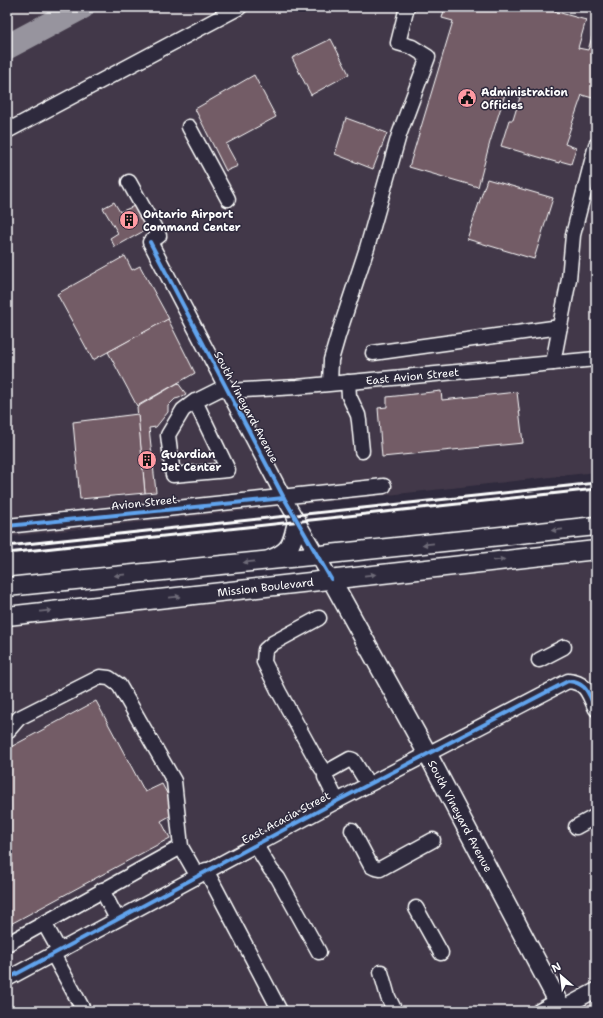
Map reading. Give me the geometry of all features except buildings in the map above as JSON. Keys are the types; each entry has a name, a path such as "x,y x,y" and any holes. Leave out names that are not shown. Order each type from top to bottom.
{"main road":[{"path":"271,559 282,555 286,551 294,537 297,522"},
{"path":"7,587 596,526"},
{"name":"Mission Boulevard","path":"7,616 596,550"},
{"name":"South Vineyard Avenue","path":"331,579 427,753 560,1007"}],"street":[{"path":"7,131 240,7"},
{"path":"330,384 331,360 338,336 367,248 387,182 399,135 428,57 412,47 398,43 407,7"},
{"path":"188,127 228,199"},
{"path":"553,363 569,279 573,235 596,145"},
{"name":"South Vineyard Avenue","path":"129,182 159,236 150,242 284,498 331,579"},
{"path":"373,353 560,327"},
{"name":"East Avion Street","path":"227,389 330,384 596,359"},
{"path":"348,382 349,396 358,415 362,451"},
{"path":"195,401 228,470 173,475 168,435 183,410 195,401 227,389"},
{"name":"Avion Street","path":"7,526 284,498 384,486"},
{"path":"319,618 273,643 265,650 264,662 279,692 325,772 325,777 337,801"},
{"path":"539,660 564,647"},
{"path":"7,732 19,718 100,677 109,678 119,685 174,782 181,847 202,873 280,1011"},
{"name":"East Acacia Street","path":"7,978 368,784 568,681 584,685 596,709"},
{"path":"325,772 350,759 353,760 368,784"},
{"path":"576,827 596,816"},
{"path":"352,830 371,866 380,869 434,838"},
{"path":"256,844 271,870 278,878 319,952"},
{"path":"7,944 181,847"},
{"path":"102,890 117,919"},
{"path":"416,908 441,953"},
{"path":"44,922 56,952 84,1011"},
{"path":"381,972 388,996 395,1011"},
{"path":"539,1011 560,1007 596,990"}],"shaded area":[{"path":"7,7 596,7 596,472 7,537"},
{"path":"596,561 596,1011 7,1011 7,625"}],"taxiway":[{"path":"7,47 82,7"}],"railway":[{"path":"7,546 596,483"},
{"path":"7,553 596,489"}],"cycle path":[{"path":"150,242 284,498 331,579"},
{"path":"7,526 284,498"},
{"path":"7,979 337,801 568,681 575,682 584,687 596,709"}],"place":[{"name":"Administration Officies","path":"467,98"},
{"name":"Ontario Airport Command Center","path":"129,220"},
{"name":"Guardian Jet Center","path":"147,460"}]}
